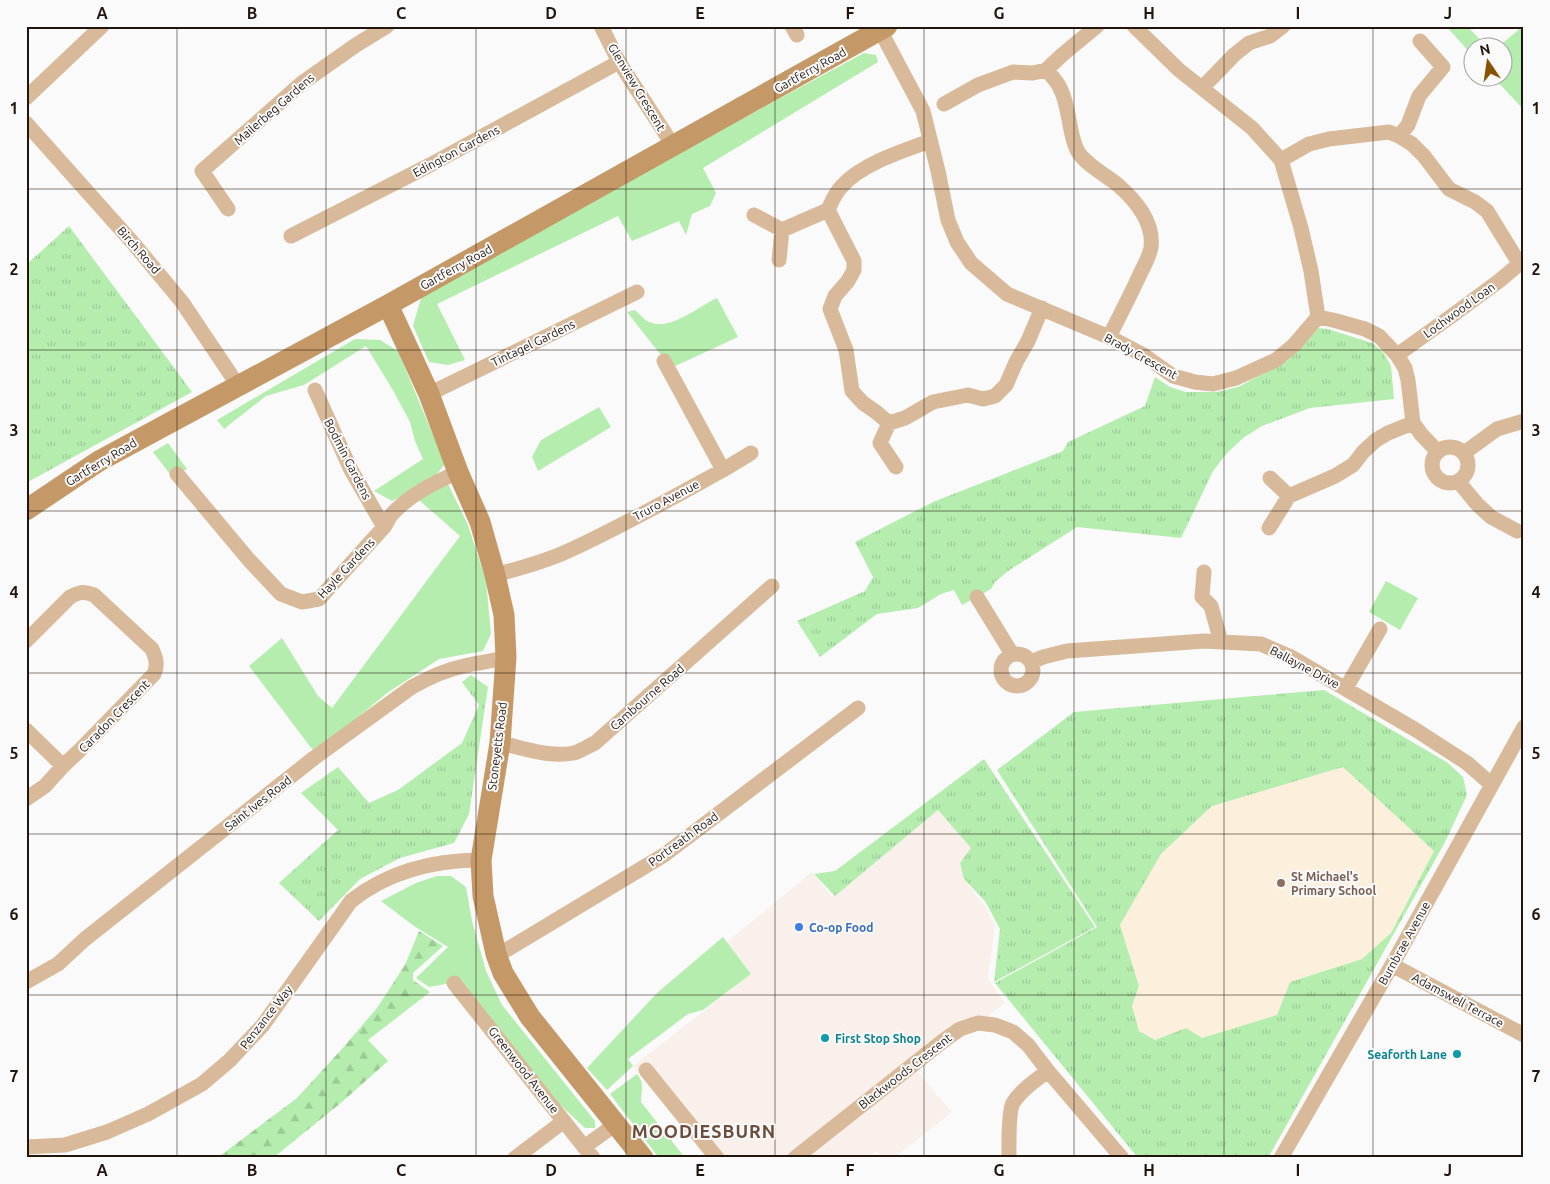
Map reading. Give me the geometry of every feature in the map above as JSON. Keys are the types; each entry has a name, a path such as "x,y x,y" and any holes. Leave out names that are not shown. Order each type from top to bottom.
{"street":[{"path":"26,98 102,26"},
{"name":"Mailerbeg Gardens","path":"228,209 202,171 302,83 356,44 386,26"},
{"name":"Glenview Crescent","path":"601,26 619,62 674,147"},
{"path":"944,104 978,85 1013,72 1033,74 1046,70 1096,26"},
{"path":"1134,26 1179,70 1203,87 1252,128 1281,160 1301,228 1318,317 1365,329 1379,336 1396,355 1405,368 1413,423 1438,452"},
{"path":"1203,87 1234,55 1249,43 1270,36 1283,26"},
{"name":"Brady Crescent","path":"884,28 923,111 948,220 958,242 971,263 1007,294 1110,337 1145,356 1173,376 1195,382 1213,384 1236,378 1276,360 1294,345 1318,317"},
{"name":"Gartferry Road","path":"26,510 99,461 388,306 884,28"},
{"path":"1281,160 1308,144 1329,139 1389,132 1399,136 1408,126 1419,96 1442,67 1420,41"},
{"name":"Edington Gardens","path":"291,236 430,165 619,62"},
{"path":"1046,70 1060,87 1070,130 1078,152 1099,172 1132,197 1144,215 1150,230 1151,247 1110,337"},
{"name":"Birch Road","path":"26,123 114,221 182,302 240,386"},
{"name":"Lochwood Loan","path":"1396,355 1492,286 1522,261 1486,211 1475,202 1448,190 1424,156 1412,144 1399,136"},
{"path":"782,230 828,210 842,186 856,174 892,154 930,141"},
{"path":"828,210 854,261 854,270 848,281 835,296 830,309 846,350 852,391 863,403 888,423"},
{"path":"754,215 782,230"},
{"path":"779,260 782,230"},
{"name":"Tintagel Gardens","path":"429,394 637,292"},
{"name":"Stoneyetts Road","path":"388,306 429,394 458,472 480,522 504,615 506,657 500,742 481,860 483,896 496,954 503,973 530,1017 643,1158"},
{"path":"896,467 874,447 888,423 905,418 932,402 968,395 983,399 995,396 1006,385 1042,308"},
{"path":"664,361 723,470"},
{"name":"Bodmin Gardens","path":"315,390 351,470 384,527"},
{"path":"1464,453 1497,429 1524,420"},
{"path":"1269,528 1289,496 1335,476 1352,465 1376,440 1413,423"},
{"path":"1448,447 1454,447 1464,453 1468,463 1466,474 1458,481 1447,482 1437,477 1432,461 1438,452 1448,447"},
{"name":"Truro Avenue","path":"495,575 566,552 664,502 751,453"},
{"name":"Hayle Gardens","path":"177,474 249,560 281,594 302,602 319,599 384,527 392,514 414,496 458,472"},
{"path":"1270,478 1289,496"},
{"path":"1458,481 1477,504 1487,522 1517,531"},
{"path":"1204,572 1202,598 1211,606 1221,642"},
{"name":"Cambourne Road","path":"500,742 541,753 560,754 575,753 595,742 772,586"},
{"name":"Caradon Crescent","path":"26,641 70,597 77,593 86,592 94,595 152,649 157,664 154,674 45,786 26,799"},
{"path":"977,597 1012,654"},
{"path":"1346,688 1380,629"},
{"name":"Ballayne Drive","path":"1031,662 1067,651 1180,642 1261,644 1291,657 1416,730 1467,763 1491,784"},
{"path":"1012,654 1026,656 1031,662 1033,673 1028,682 1018,687 1007,684 1001,675 1001,664 1005,658 1012,654"},
{"name":"Saint Ives Road","path":"26,982 58,964 85,939 314,758 412,687 426,678 453,669 481,662 491,662 506,657"},
{"name":"Portreath Road","path":"496,954 508,950 664,855 832,737 858,708"},
{"name":"Burnbrae Avenue","path":"1282,1158 1392,966 1524,727"},
{"path":"26,730 63,766"},
{"name":"Penzance Way","path":"26,1147 65,1145 107,1132 148,1114 202,1084 230,1060 263,1025 351,901 368,888 413,868 439,862 481,860"},
{"name":"Adamswell Terrace","path":"1392,966 1524,1035"},
{"name":"Greenwood Avenue","path":"454,983 589,1153"},
{"name":"Blackwoods Crescent","path":"795,1158 943,1040 960,1029 978,1022 995,1025 1013,1032 1028,1044 1048,1071 1122,1158"},
{"path":"646,1070 717,1158"},
{"path":"1009,1158 1010,1112 1012,1104 1022,1092 1048,1071"},
{"path":"515,1158 564,1121"},
{"path":"589,1153 616,1124"}],"shaded area":[{"name":"St Michael's Primary School","path":"1343,767 1434,851 1391,933 1362,959 1290,982 1277,1015 1202,1038 1186,1029 1155,1040 1139,1031 1132,1006 1139,986 1120,925 1161,854 1212,806"},
{"path":"938,810 971,848 960,863 964,879 986,908 995,926 988,979 1005,1003 917,1071 952,1112 894,1158 882,1158 876,1151 867,1158 706,1158 633,1066 751,974 727,942 812,872 832,897"}],"green space":[{"path":"1446,26 1467,26 1478,38 1462,38 1462,44"},
{"path":"1524,26 1524,110 1503,88 1512,88 1512,38 1509,38"},
{"path":"864,53 876,55 878,62 703,168 716,193 710,206 692,214 686,235 679,221 632,241 618,216 437,304 465,360 448,365 429,362 413,326 423,291"},
{"path":"69,226 192,392 26,483 26,265"},
{"path":"717,298 738,337 671,368 627,312 635,310 647,321 664,324 683,317"},
{"path":"1319,328 1372,343 1383,352 1391,366 1394,399 1310,408 1262,426 1243,438 1227,453 1213,471 1181,538 1077,527 1008,571 995,582 991,589 962,605 954,590 941,594 918,608 877,614 820,657 797,621 865,591 873,577 855,542 933,502 1063,451 1068,442 1145,406 1155,377 1170,387 1186,392 1217,392 1238,387 1287,361"},
{"path":"355,339 380,340 398,351 445,464 431,481 392,501 374,491 423,459 415,441 410,422 366,346 304,385 266,396 224,429 217,420"},
{"path":"599,407 611,427 538,471 532,457 541,440"},
{"path":"168,443 187,469 173,478 153,452"},
{"path":"447,482 468,525 486,581 491,634 483,651 439,659 387,693 315,753 249,666 282,638 318,696 332,708 460,536 419,500"},
{"path":"1386,581 1418,598 1400,630 1369,612"},
{"path":"471,675 488,687 469,814 454,843 400,858 360,879 319,921 279,883 338,830 301,793 338,767 369,803 398,790 462,743 479,705 462,682"},
{"path":"1324,690 1448,763 1463,777 1467,795 1444,844 1268,1158 1138,1158 995,983 1097,927 997,770 1074,712","holes":["1343,767 1434,851 1391,933 1362,959 1290,982 1277,1015 1202,1038 1186,1028 1155,1040 1139,1031 1132,1006 1139,986 1120,925 1161,854 1212,806"]},
{"path":"984,759 1095,927 994,982 1000,929 985,901 964,879 960,863 971,848 938,810 835,896 814,874 835,871"},
{"path":"437,876 451,876 466,887 472,921 486,971 502,1005 595,1121 595,1128 585,1128 555,1100 462,981 429,987 416,978 448,947 414,926 381,901 416,883"},
{"path":"419,931 443,946 413,973 413,980 430,992 368,1040 388,1061 342,1102 273,1158 217,1158 297,1098 341,1050 377,1008 405,965"},
{"path":"723,937 751,974 703,1010 688,1014 628,1059 633,1066 607,1090 587,1068 657,993"},
{"path":"637,1074 642,1084 641,1102 685,1158 659,1158 610,1094"}],"place":[{"name":"St Michael's Primary School","path":"1281,883"},
{"name":"Co-op Food","path":"799,927"},
{"name":"First Stop Shop","path":"825,1038"},
{"name":"Seaforth Lane","path":"1457,1054"}],"district":[{"name":"MOODIESBURN","path":"704,1131"}]}
